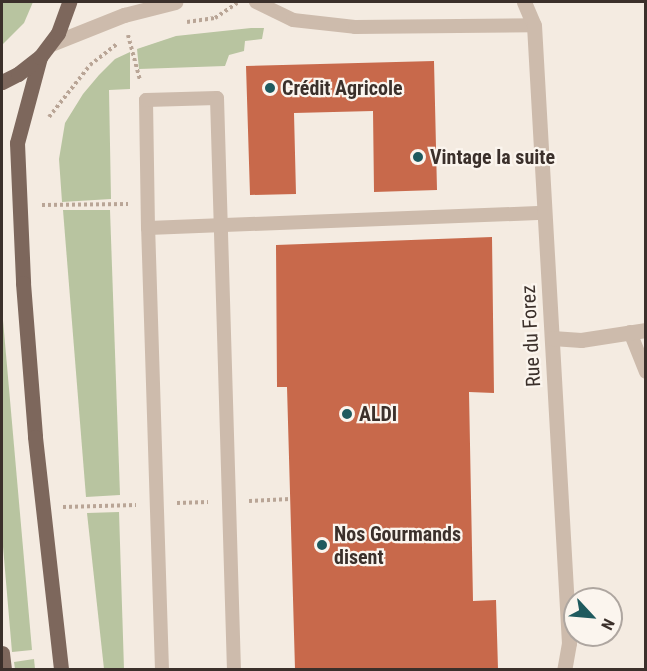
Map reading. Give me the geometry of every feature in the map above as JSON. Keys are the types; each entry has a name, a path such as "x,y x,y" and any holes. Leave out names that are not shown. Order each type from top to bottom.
{"main road":[{"path":"2,82 18,74 40,57 51,44 69,2"},
{"path":"40,57 17,143 23,284 33,413 61,669"},
{"path":"2,653 4,669"}],"street":[{"path":"51,44 124,15 175,2"},
{"name":"Rue du Forez","path":"524,2 534,25 569,643 564,669"},
{"path":"552,338 580,340 638,331"}],"lane":[{"path":"256,2 293,20 355,27 534,25"},
{"path":"162,669 146,100 217,98 219,226 234,669"},
{"path":"148,228 544,213"},
{"path":"638,331 645,376"}],"path":[{"path":"43,127 90,65 115,45 129,39 146,100"}],"green space":[{"path":"2,2 33,2 24,23 2,45"},
{"path":"264,28 262,39 245,41 244,51 229,55 225,66 139,69 137,49 176,36"},
{"path":"130,52 130,89 109,90 111,199 62,202 59,159 65,123 83,94 99,75 115,59"},
{"path":"63,210 110,210 120,495 86,497"},
{"path":"2,309 32,650 12,652 2,535"},
{"path":"119,512 124,669 104,669 87,513"},
{"path":"34,659 35,669 15,669 14,662"}],"building":[{"path":"434,61 437,190 374,192 373,111 294,113 296,194 250,195 246,66"},
{"path":"492,237 494,393 469,392 473,601 496,600 498,669 295,669 287,387 277,387 276,245"}],"place":[{"name":"Crédit Agricole","path":"270,88"},
{"name":"Vintage la suite","path":"418,157"},
{"name":"ALDI","path":"347,414"},
{"name":"Nos Gourmands disent","path":"322,545"}]}
